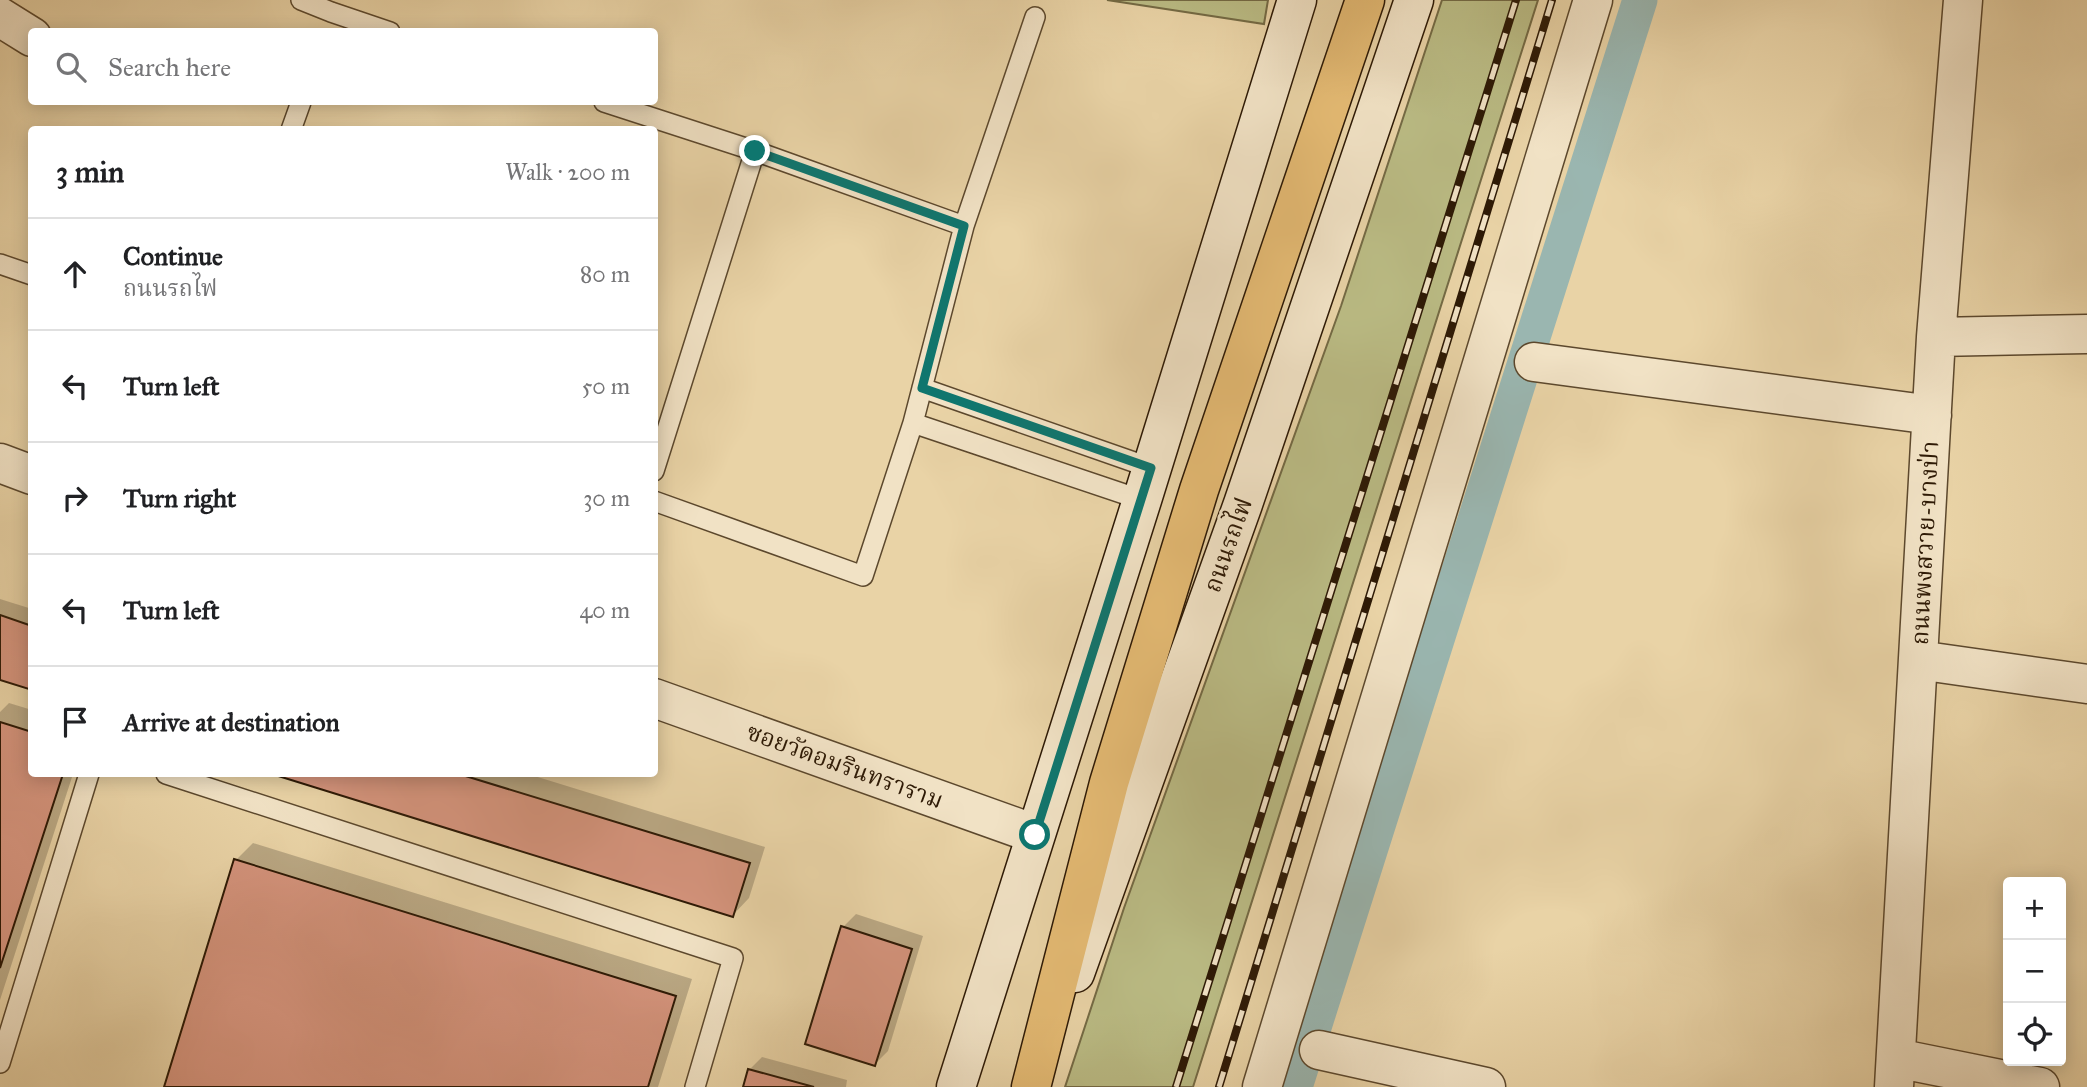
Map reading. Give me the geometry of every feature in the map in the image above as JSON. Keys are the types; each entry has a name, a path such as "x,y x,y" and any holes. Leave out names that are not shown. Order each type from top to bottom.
{"highway":[{"path":"1033,1087 1109,783 1199,490 1365,0"}],"street":[{"path":"956,1087 1297,0"},
{"name":"ถนนรถไฟ","path":"1033,1087 1243,503 1414,0"},
{"path":"1262,1087 1592,0"},
{"name":"ถนนพงสวาย-บางป่า","path":"1895,1072 1936,337 1963,0"},
{"path":"0,17 28,34"},
{"path":"1936,337 2087,334"},
{"path":"1534,362 1932,415"},
{"path":"0,463 28,474"},
{"path":"1918,660 2087,684"},
{"name":"ซอยวัดอมรินทราราม","path":"658,699 1035,835"},
{"path":"1319,1050 1486,1087"},
{"path":"1895,1072 2040,1087"}],"lane":[{"path":"301,0 378,28"},
{"path":"326,28 331,12"},
{"path":"658,502 863,576 913,423 964,226 1035,17"},
{"path":"292,126 300,105"},
{"path":"613,105 755,151 964,226"},
{"path":"658,458 755,151"},
{"path":"0,264 28,274"},
{"path":"922,388 1147,484"},
{"path":"913,423 1147,484"},
{"path":"0,1063 88,777"},
{"path":"175,777 733,958 695,1087"}],"green space":[{"path":"1107,0 1268,0 1264,24"},
{"path":"1442,0 1538,0 1193,1087 1065,1087 1124,908 1341,306"}],"building":[{"path":"0,615 28,625 28,689 0,680"},
{"path":"0,722 28,731 28,777 62,777 0,968"},
{"path":"281,777 469,777 750,863 733,917"},
{"path":"234,859 676,996 648,1087 164,1087"},
{"path":"841,926 912,949 875,1066 805,1044"},
{"path":"748,1069 814,1087 743,1087"}],"waterway":[{"path":"1295,1087 1640,0"}],"railway":[{"path":"1176,1087 1516,0"},
{"path":"1219,1087 1552,0"}],"route":[{"path":"755,151 964,226 922,388 1151,468 1035,835"}]}
